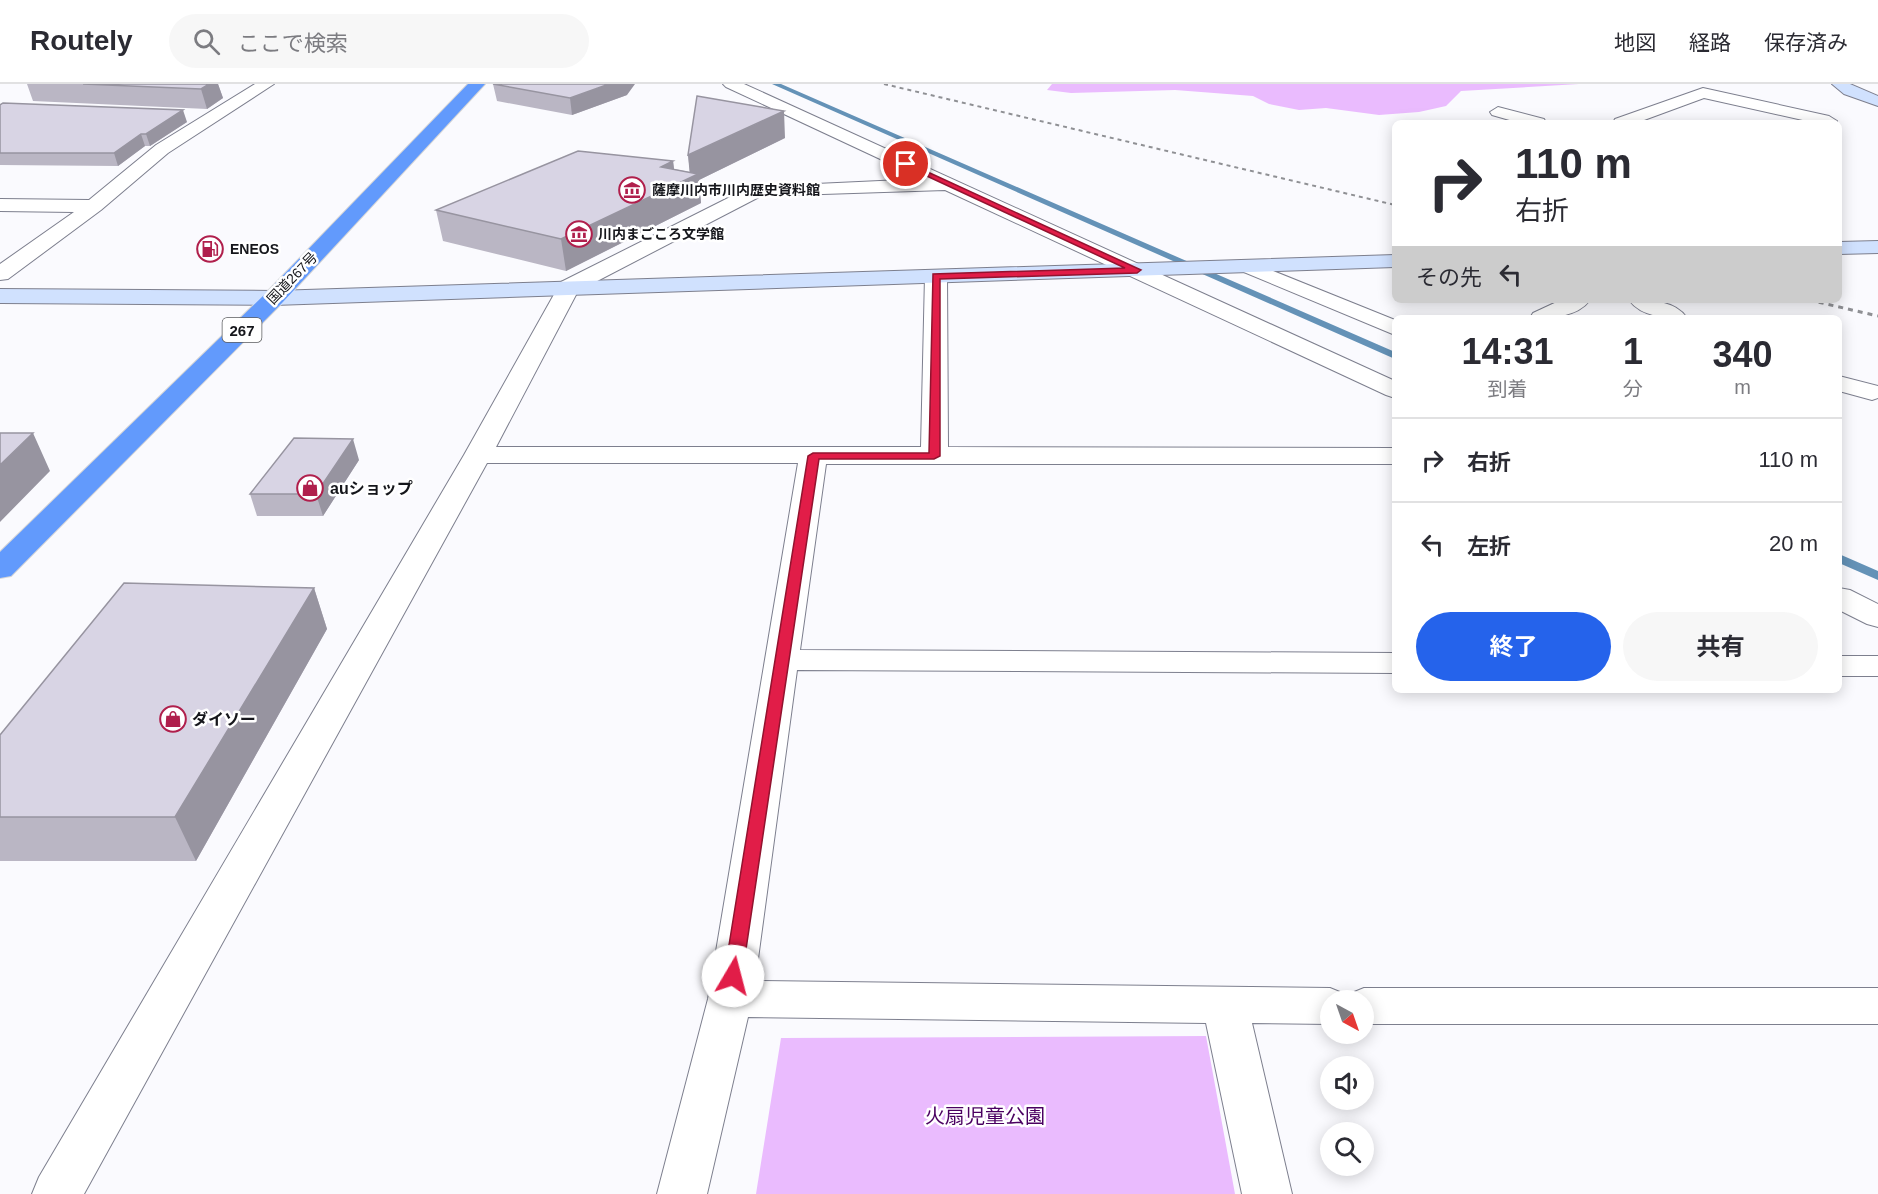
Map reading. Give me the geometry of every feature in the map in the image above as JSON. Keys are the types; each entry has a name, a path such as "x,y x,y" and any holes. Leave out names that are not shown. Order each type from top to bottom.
{"highway":[{"name":"国道267号","path":"0,569 274,298 477,84"}],"street":[{"path":"0,274 94,206 162,149 266,84"},
{"path":"731,84 949,184 1148,270 1392,387"},
{"path":"1840,84 1849,91 1878,101"},
{"path":"1629,120 1712,87 1826,120"},
{"path":"1498,112 1527,120"},
{"path":"190,115 213,116"},
{"path":"57,1194 478,455 569,287 757,191 949,184"},
{"path":"0,205 94,206"},
{"path":"1842,248 1878,247"},
{"path":"0,296 274,298 1392,261"},
{"path":"1246,266 1392,326"},
{"path":"934,456 936,276"},
{"path":"1547,315 1573,303"},
{"path":"1646,303 1670,315"},
{"path":"1842,384 1872,393"},
{"path":"478,455 1392,456"},
{"path":"682,1194 730,999 813,456"},
{"path":"1842,599 1878,617"},
{"path":"781,660 1392,663"},
{"path":"1842,666 1878,666"},
{"path":"730,999 1320,1006"},
{"path":"1225,1006 1267,1194"},
{"path":"1374,1006 1878,1006"}],"green space":[{"path":"1052,84 1579,84 1461,91 1446,106 1419,112 1379,115 1326,108 1299,110 1269,104 1253,96 1175,90 1071,93 1047,90"},
{"name":"火扇児童公園","path":"1206,1036 1235,1194 756,1194 781,1038"}],"building":[{"path":"83,84 209,84 201,89"},
{"path":"493,84 609,84 570,98"},
{"path":"697,96 784,111 688,155"},
{"path":"3,103 183,110 146,134 141,134 114,153 0,153 0,105"},
{"path":"578,151 673,161 661,167 698,174 561,239 436,210"},
{"path":"0,433 33,433 0,465"},
{"path":"294,438 353,439 316,494 250,494"},
{"name":"ダイソー","path":"124,583 314,588 175,817 0,817 0,735"}],"waterway":[{"path":"775,84 1392,355"},
{"path":"1842,559 1878,576"}],"railway":[{"path":"884,84 1392,204"},
{"path":"1822,303 1878,316"}],"place":[{"name":"薩摩川内市川内歴史資料館","path":"632,190"},
{"name":"川内まごころ文学館","path":"579,234"},
{"name":"ENEOS","path":"210,249"},
{"name":"auショップ","path":"310,488"},
{"name":"ダイソー","path":"173,719"}],"route":[{"path":"733,976 813,456 934,456 936,276 1137,270 906,164"}]}
